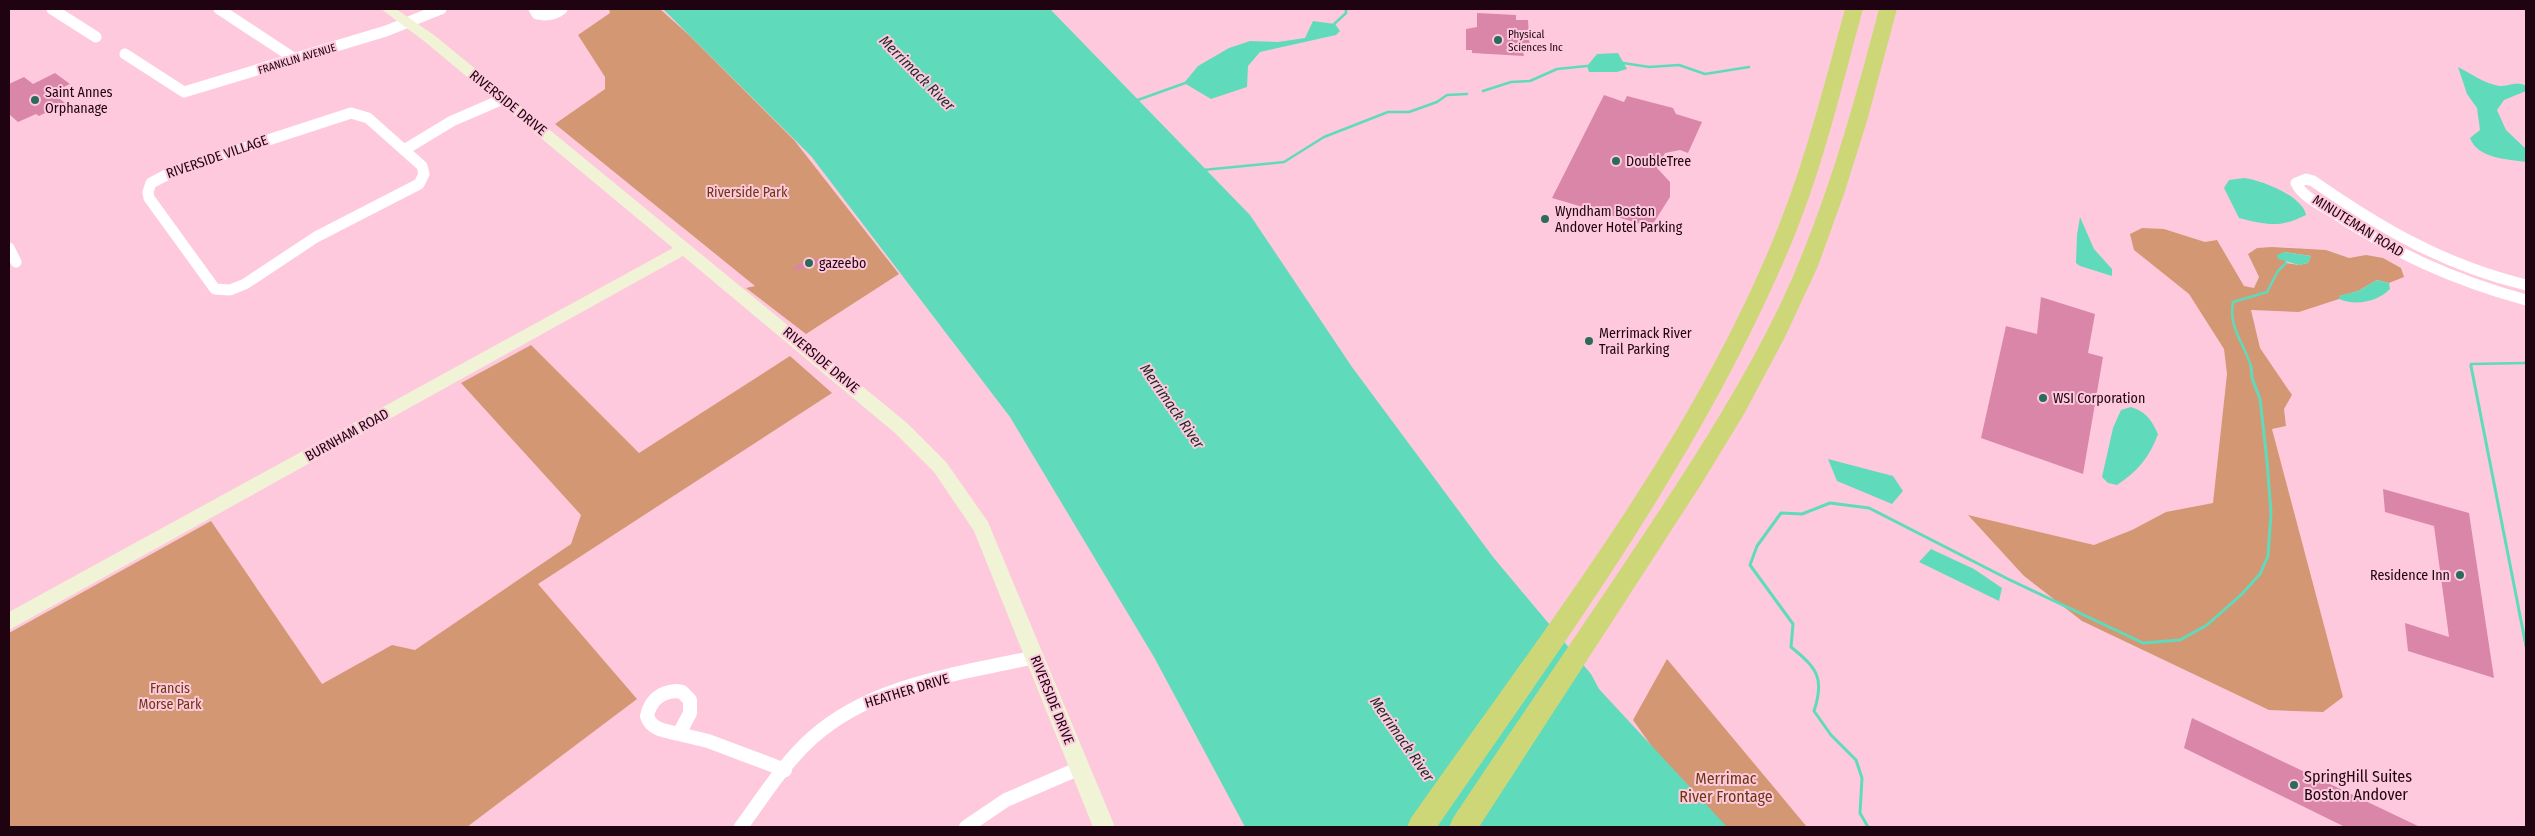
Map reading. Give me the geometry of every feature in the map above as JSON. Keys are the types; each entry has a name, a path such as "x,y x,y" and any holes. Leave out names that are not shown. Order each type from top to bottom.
{"highway":[{"path":"1833,84 1840,9"},
{"path":"1421,827 1597,572 1653,488 1701,408 1738,338 1793,213 1854,9"},
{"path":"1463,827 1724,430 1793,299 1843,174 1888,9"}],"main road":[{"name":"RIVERSIDE DRIVE","path":"388,9 409,23 503,99 887,415 940,467 981,527 1104,827"},
{"name":"BURNHAM ROAD","path":"9,622 685,248"}],"street":[{"path":"52,9 96,37"},
{"path":"219,9 286,51 295,59"},
{"name":"FRANKLIN AVENUE","path":"125,54 156,77 184,92 203,88 409,23 441,9"},
{"path":"534,9 537,14 545,15 554,14 562,9"},
{"path":"404,150 474,117 503,99"},
{"name":"RIVERSIDE VILLAGE","path":"355,113 366,117 404,150 424,170 419,184 321,234 245,284 230,290 215,289 210,284 147,193 149,185 153,180 167,174 345,114 355,113"},
{"name":"MINUTEMAN ROAD","path":"2526,285 2475,271 2432,255 2371,223 2313,181 2306,179 2296,183 2299,190 2353,227 2427,266 2451,277 2526,300"},
{"path":"9,248 16,262"},
{"name":"HEATHER DRIVE","path":"741,827 784,770 813,737 846,711 864,702 922,685 1035,657"},
{"path":"679,734 708,742 784,770"},
{"path":"966,827 989,809 1042,783 1080,768"}],"green space":[{"name":"Riverside Park","path":"609,9 660,9 689,35 794,140 899,274 806,334 746,288 755,286 555,124 605,89 605,77 578,35 610,13"},
{"path":"2142,228 2164,229 2205,242 2217,240 2244,286 2254,288 2259,277 2248,254 2257,248 2326,250 2349,258 2366,255 2383,258 2401,268 2404,277 2389,283 2377,280 2358,291 2340,296 2339,299 2299,312 2251,310 2260,348 2292,395 2284,409 2286,426 2272,429 2343,697 2323,712 2269,710 2082,621 2024,576 1968,515 2094,545 2132,530 2166,512 2213,503 2227,374 2224,349 2189,294 2134,250 2130,234","holes":["2284,252 2311,256 2308,263 2299,265 2286,263"]},
{"name":"Francis Morse Park","path":"531,345 639,453 790,356 832,393 538,584 637,699 467,827 9,827 9,633 211,521 322,684 392,645 415,650 571,544 581,515 461,383"},
{"name":"Merrimac River Frontage","path":"1667,659 1807,827 1709,827 1633,720"}],"water":[{"name":"Merrimack River","path":"663,9 1050,9 1250,215 1352,367 1493,557 1591,674 1599,689 1727,827 1245,827 1154,657 1010,417 811,156"},
{"path":"1313,21 1335,24 1340,31 1336,35 1260,52 1248,66 1247,87 1211,99 1184,83 1198,66 1229,48 1250,41 1278,42 1305,38"},
{"path":"1618,53 1627,69 1617,72 1589,72 1587,66 1597,54"},
{"path":"2458,67 2493,85 2522,84 2526,86 2526,91 2504,100 2497,110 2506,130 2526,149 2526,162 2494,157 2479,150 2474,145 2470,138 2480,130 2477,108 2467,94"},
{"path":"2244,178 2260,182 2290,195 2303,208 2306,215 2281,224 2265,224 2239,218 2224,188 2229,180"},
{"path":"2080,217 2094,249 2112,269 2112,276 2076,263"},
{"path":"2284,252 2311,256 2308,263 2299,265 2278,259 2277,255"},
{"path":"2377,280 2389,283 2390,289 2373,300 2352,302 2339,299 2339,296 2358,291"},
{"path":"2131,407 2141,411 2147,417 2158,434 2147,457 2131,475 2117,485 2108,483 2102,477 2113,428 2121,410"},
{"path":"1828,459 1893,476 1903,491 1892,504 1837,481"},
{"path":"1931,549 1974,569 2002,588 1999,601 1919,562"}],"building":[{"name":"Physical Sciences Inc","path":"1477,13 1516,15 1516,20 1528,20 1530,52 1523,52 1524,56 1472,53 1472,50 1466,50 1466,29 1477,27"},
{"name":"Saint Annes Orphanage","path":"55,73 70,84 52,93 65,103 39,116 36,114 18,122 9,114 9,84 24,77 33,84"},
{"name":"DoubleTree","path":"1604,95 1624,102 1627,96 1673,108 1676,114 1702,122 1688,153 1680,150 1665,153 1657,168 1670,182 1670,197 1651,227 1552,198"},
{"path":"807,259 825,259 811,268 791,270"},
{"name":"WSI Corporation","path":"2041,297 2095,314 2088,353 2103,357 2083,474 1981,438 2006,326 2037,334"},
{"name":"Residence Inn","path":"2383,489 2469,513 2494,678 2408,651 2405,623 2449,637 2434,526 2385,512"},
{"name":"SpringHill Suites Boston Andover","path":"2192,718 2420,827 2345,827 2184,748"}],"waterway":[{"path":"1332,26 1346,13 1346,9"},
{"path":"1623,63 1649,67 1679,65 1705,74 1749,67"},
{"path":"1483,91 1511,82 1530,81 1557,69 1587,66"},
{"path":"1135,101 1188,82"},
{"path":"1203,170 1284,162 1324,137 1388,112 1409,112 1437,102 1447,95 1467,94"},
{"path":"2251,367 2235,328 2232,311 2233,302 2267,292 2278,271 2286,263"},
{"path":"2471,366 2471,364 2526,363"},
{"path":"1868,827 1860,813 1862,778 1856,760 1831,735 1814,711 1819,690 1816,674 1807,661 1791,647 1793,624 1750,565 1757,546 1781,513 1802,514 1830,503 1869,508 2008,579 2143,643 2180,640 2207,625 2242,594 2260,574 2268,556 2271,513 2267,461 2260,399 2252,378 2251,366"},
{"path":"2471,366 2526,646"}],"place":[{"name":"Physical Sciences Inc","path":"1498,40"},
{"name":"Saint Annes Orphanage","path":"35,100"},
{"name":"DoubleTree","path":"1616,161"},
{"name":"Wyndham Boston Andover Hotel Parking","path":"1545,219"},
{"name":"gazeebo","path":"809,263"},
{"name":"Merrimack River Trail Parking","path":"1589,341"},
{"name":"WSI Corporation","path":"2043,398"},
{"name":"Residence Inn","path":"2460,575"},
{"name":"SpringHill Suites Boston Andover","path":"2294,785"}]}
